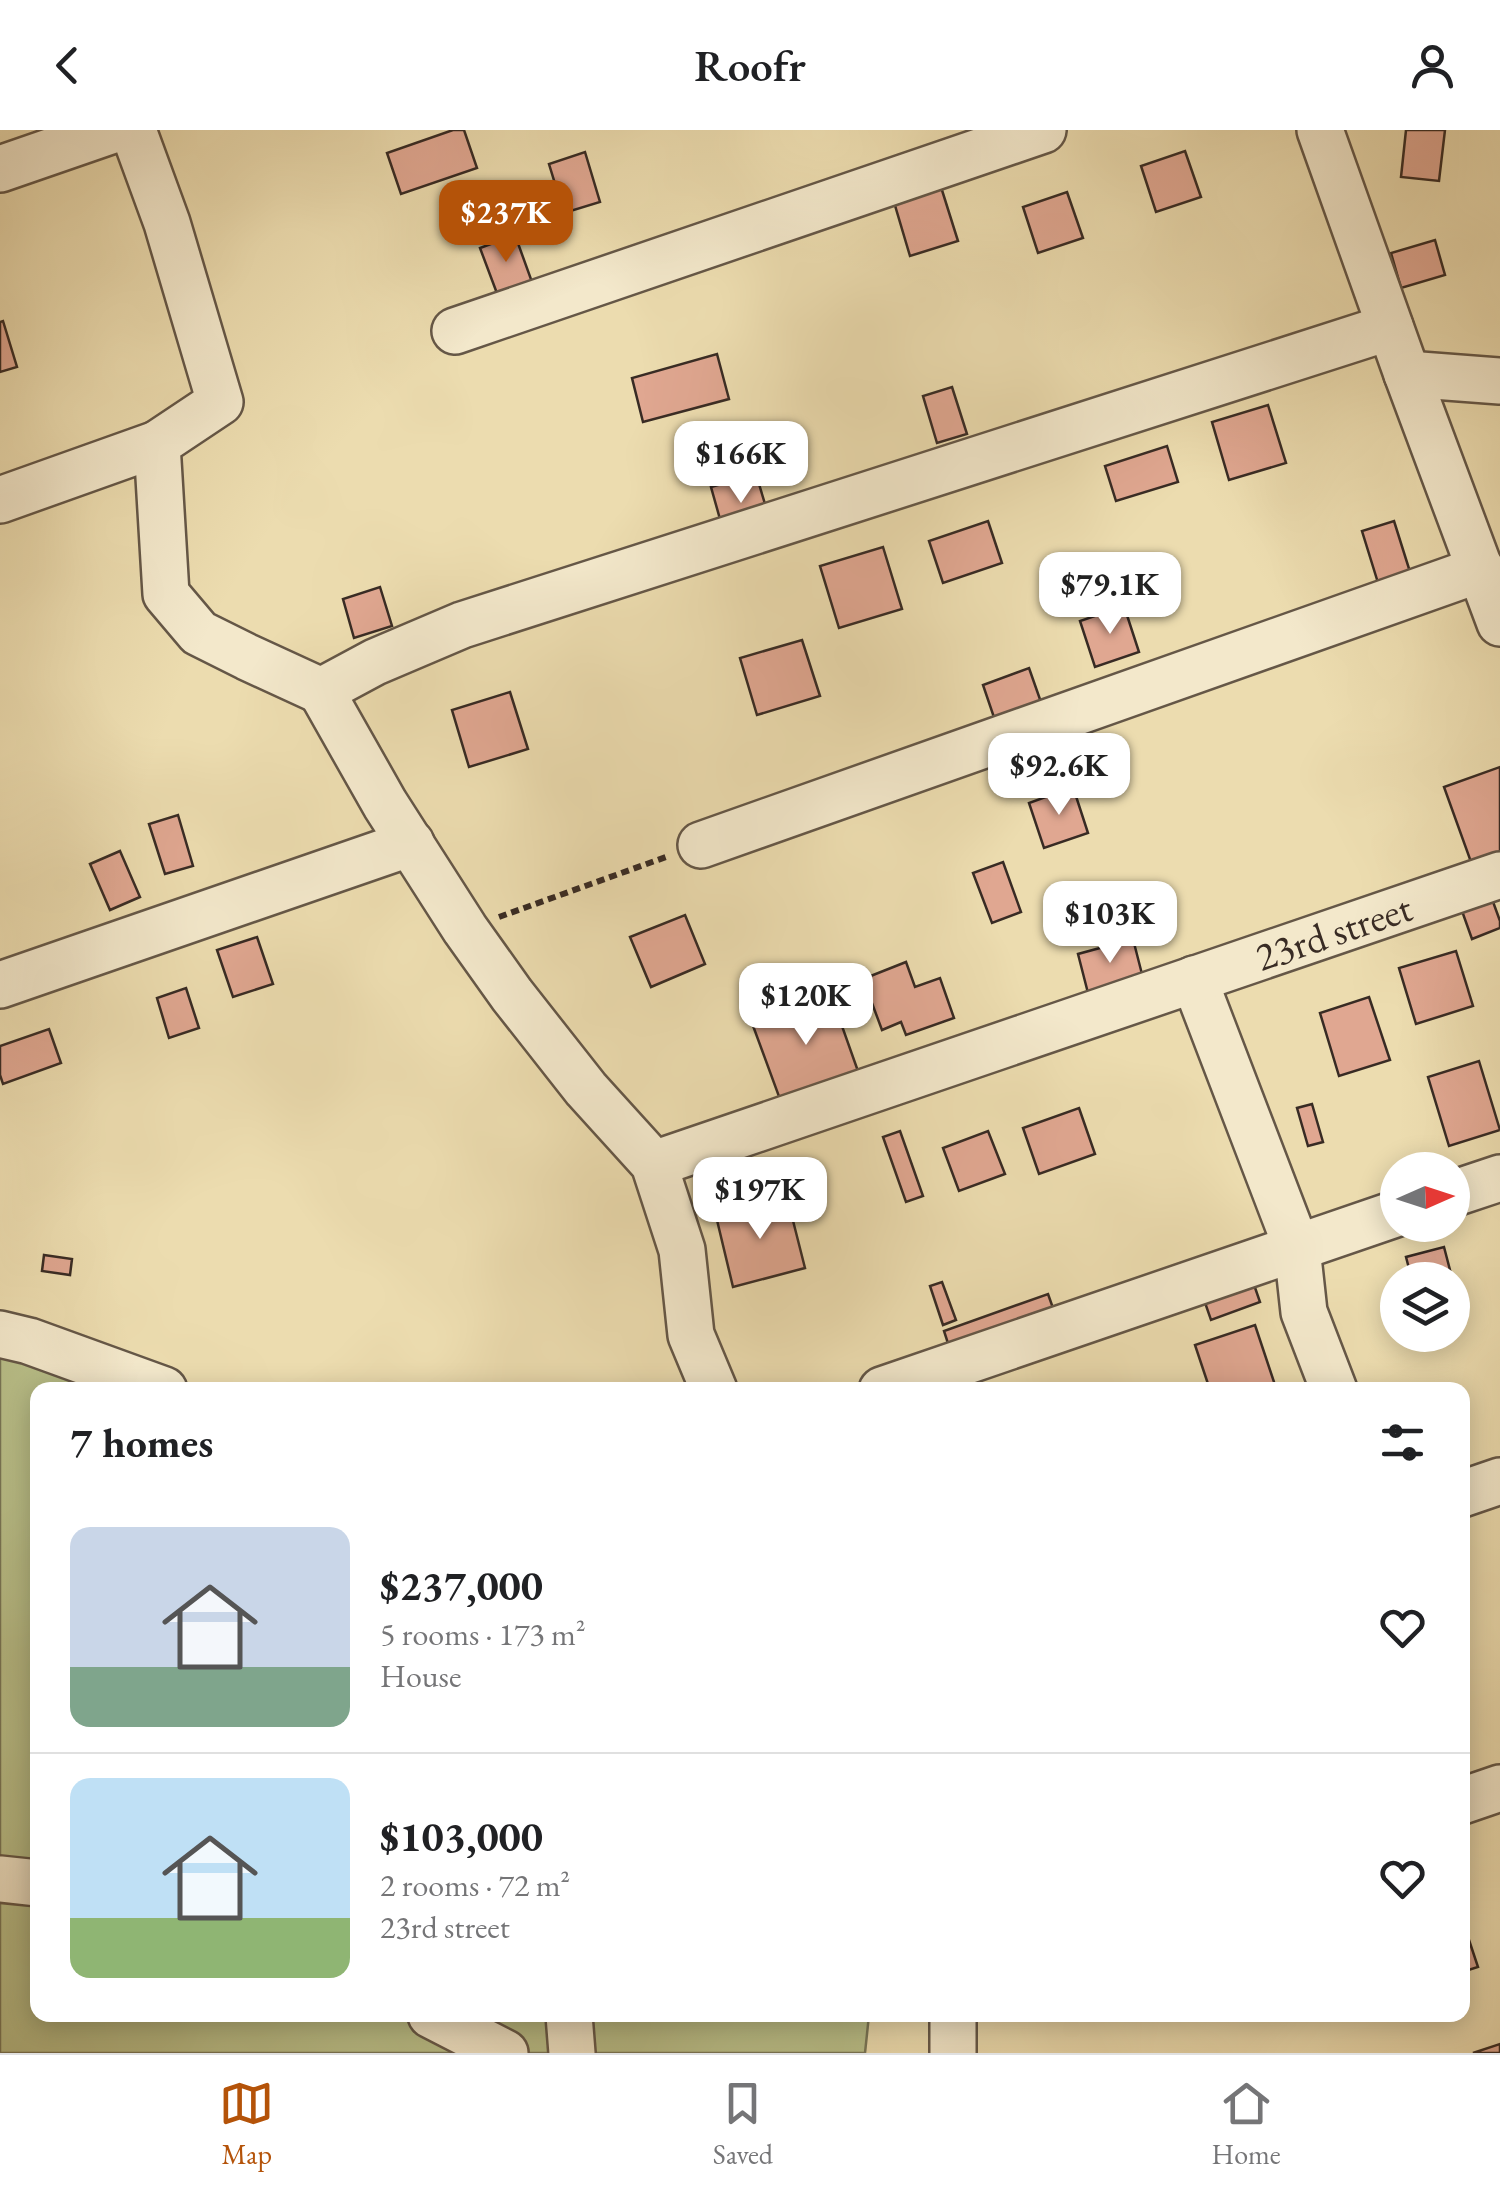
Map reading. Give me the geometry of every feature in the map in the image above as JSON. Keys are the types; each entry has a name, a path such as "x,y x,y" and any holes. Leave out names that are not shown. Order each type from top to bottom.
{"street":[{"path":"0,169 113,130"},
{"path":"0,500 157,444 220,402 167,223 133,130"},
{"path":"455,330 1043,130"},
{"path":"1320,130 1500,623"},
{"path":"321,691 375,662 462,626 1390,327"},
{"path":"1407,374 1500,381"},
{"path":"157,444 166,594 200,633 321,691 465,929 586,1089 654,1164 682,1250 691,1335 711,1382"},
{"path":"700,845 1480,568"},
{"path":"0,985 411,843"},
{"name":"23rd street","path":"654,1164 1500,874"},
{"path":"1194,979 1298,1248 1304,1312 1331,1382"},
{"path":"1470,1188 1500,1178"},
{"path":"905,1382 1380,1219"},
{"path":"0,1334 149,1382"},
{"path":"1470,1491 1500,1481"},
{"path":"1470,1798 1500,1788"},
{"path":"445,2022 505,2053"},
{"path":"570,2022 572,2053"},
{"path":"953,2022 953,2053"}],"path":[{"path":"465,929 700,845"}],"green space":[{"path":"0,1358 100,1382 30,1382 30,2022 868,2022 865,2053 0,2053"}],"building":[{"path":"453,130 464,130 477,168 401,194 387,153"},
{"path":"1406,130 1445,130 1439,181 1401,177"},
{"path":"1185,151 1201,197 1156,212 1141,166"},
{"path":"585,152 600,202 564,213 549,164"},
{"path":"941,187 958,241 910,256 894,202"},
{"path":"1067,192 1083,238 1038,253 1023,207"},
{"path":"515,235 532,282 498,296 480,248"},
{"path":"1435,240 1445,275 1401,288 1391,253"},
{"path":"3,321 17,367 0,372 0,322"},
{"path":"717,354 729,399 643,422 632,378"},
{"path":"952,387 967,434 937,443 923,396"},
{"path":"1268,405 1286,463 1229,480 1212,422"},
{"path":"1167,446 1178,482 1116,501 1105,466"},
{"path":"756,474 771,524 725,537 711,487"},
{"path":"988,521 1002,563 943,583 929,541"},
{"path":"1394,521 1411,575 1379,586 1362,531"},
{"path":"883,547 902,609 839,628 820,566"},
{"path":"380,587 392,626 354,638 343,599"},
{"path":"1124,606 1139,652 1095,667 1080,621"},
{"path":"802,640 820,696 757,715 740,658"},
{"path":"1029,668 1049,725 1002,741 983,685"},
{"path":"510,692 528,749 469,767 452,710"},
{"path":"1500,767 1500,852 1471,862 1444,787"},
{"path":"1073,787 1088,833 1044,848 1029,803"},
{"path":"178,815 193,866 165,874 149,824"},
{"path":"120,851 140,897 110,910 90,864"},
{"path":"1003,862 1021,912 992,923 973,873"},
{"path":"1492,899 1500,928 1472,939 1462,911"},
{"path":"685,915 705,964 651,987 630,937"},
{"path":"257,937 273,984 233,997 217,950"},
{"path":"1133,939 1143,978 1088,993 1078,954"},
{"path":"1456,951 1473,1006 1416,1024 1399,968"},
{"path":"906,962 915,987 940,978 954,1018 906,1035 901,1022 882,1030 863,979"},
{"path":"186,988 199,1028 169,1038 157,998"},
{"path":"831,995 859,1074 781,1102 752,1023"},
{"path":"1369,997 1390,1060 1339,1076 1320,1013"},
{"path":"49,1029 61,1063 3,1084 0,1046"},
{"path":"1479,1061 1500,1130 1449,1146 1428,1077"},
{"path":"1312,1104 1323,1142 1308,1146 1297,1108"},
{"path":"1079,1108 1095,1154 1039,1174 1023,1128"},
{"path":"900,1131 923,1196 906,1202 883,1137"},
{"path":"988,1131 1005,1174 959,1191 943,1148"},
{"path":"787,1197 805,1268 733,1287 716,1216"},
{"path":"1444,1247 1448,1262 1407,1262 1406,1257"},
{"path":"44,1255 72,1259 70,1275 42,1271"},
{"path":"1251,1276 1260,1302 1211,1320 1202,1294"},
{"path":"942,1282 956,1320 943,1325 930,1286"},
{"path":"1048,1294 1059,1325 954,1362 944,1331"},
{"path":"1255,1325 1274,1382 1207,1382 1195,1345"},
{"path":"1470,1943 1478,1967 1470,1970"},
{"path":"1500,2044 1500,2053 1473,2053"}]}
